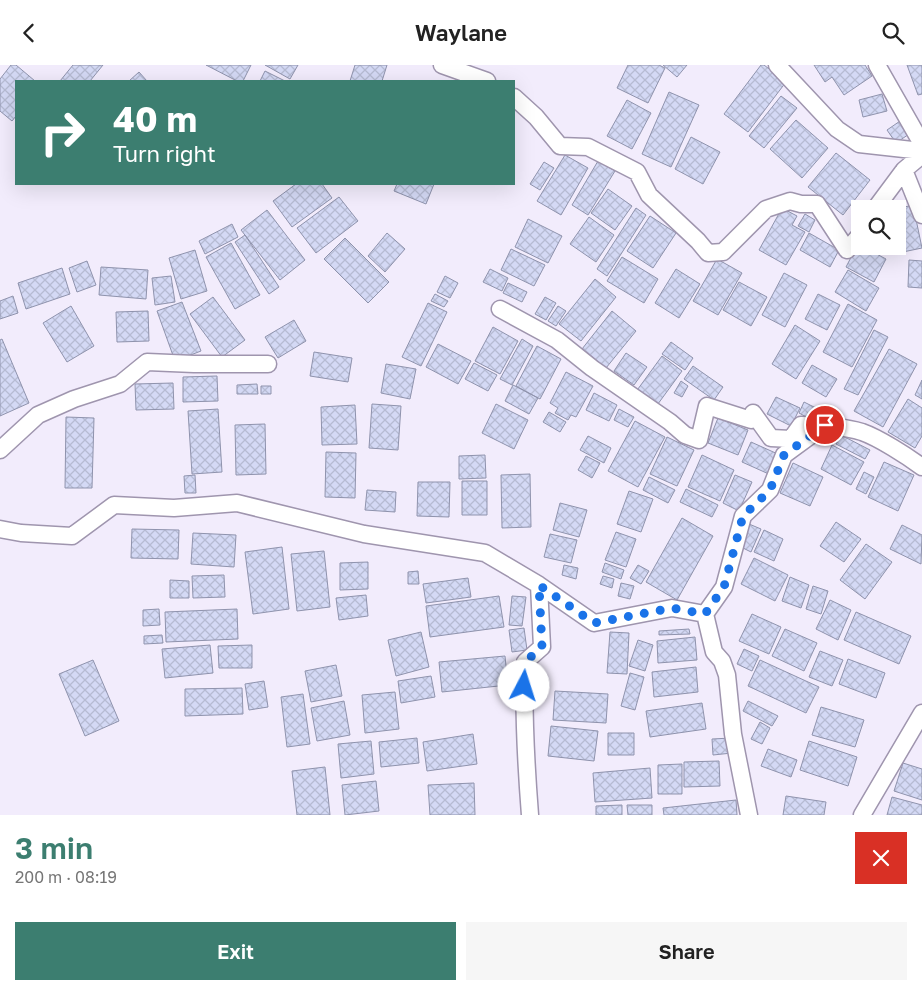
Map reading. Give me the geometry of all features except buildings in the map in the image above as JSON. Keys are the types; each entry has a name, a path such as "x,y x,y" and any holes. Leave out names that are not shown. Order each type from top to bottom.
{"street":[{"path":"442,65 484,80"},
{"path":"777,65 837,129 858,144 922,151"},
{"path":"877,65 922,144"},
{"path":"515,98 536,117 560,146 588,147 637,172 650,195 708,253 723,252 766,209 790,201 800,204 817,204 847,250 851,246"},
{"path":"883,200 904,171 922,155"},
{"path":"904,171 922,215"},
{"path":"500,309 557,340 685,435 699,440 707,405 751,420 753,413 771,438 791,439 801,425 825,425 863,433 908,457 922,467"},
{"path":"0,450 38,415 74,399 120,384 147,362 268,364"},
{"path":"749,815 733,734 727,675 722,661 714,652 705,614 724,587 743,516 770,490 784,455 825,425"},
{"path":"0,529 21,533 72,536 114,505 174,508 237,503 364,534 485,553 539,585 594,623 672,608 705,614"},
{"path":"530,815 524,686 525,662 542,647 539,585"},
{"path":"862,815 922,713"}],"route":[{"path":"524,686 525,662 542,647 539,585 594,623 672,608 705,614 724,587 743,516 770,490 784,455 825,425"}]}
